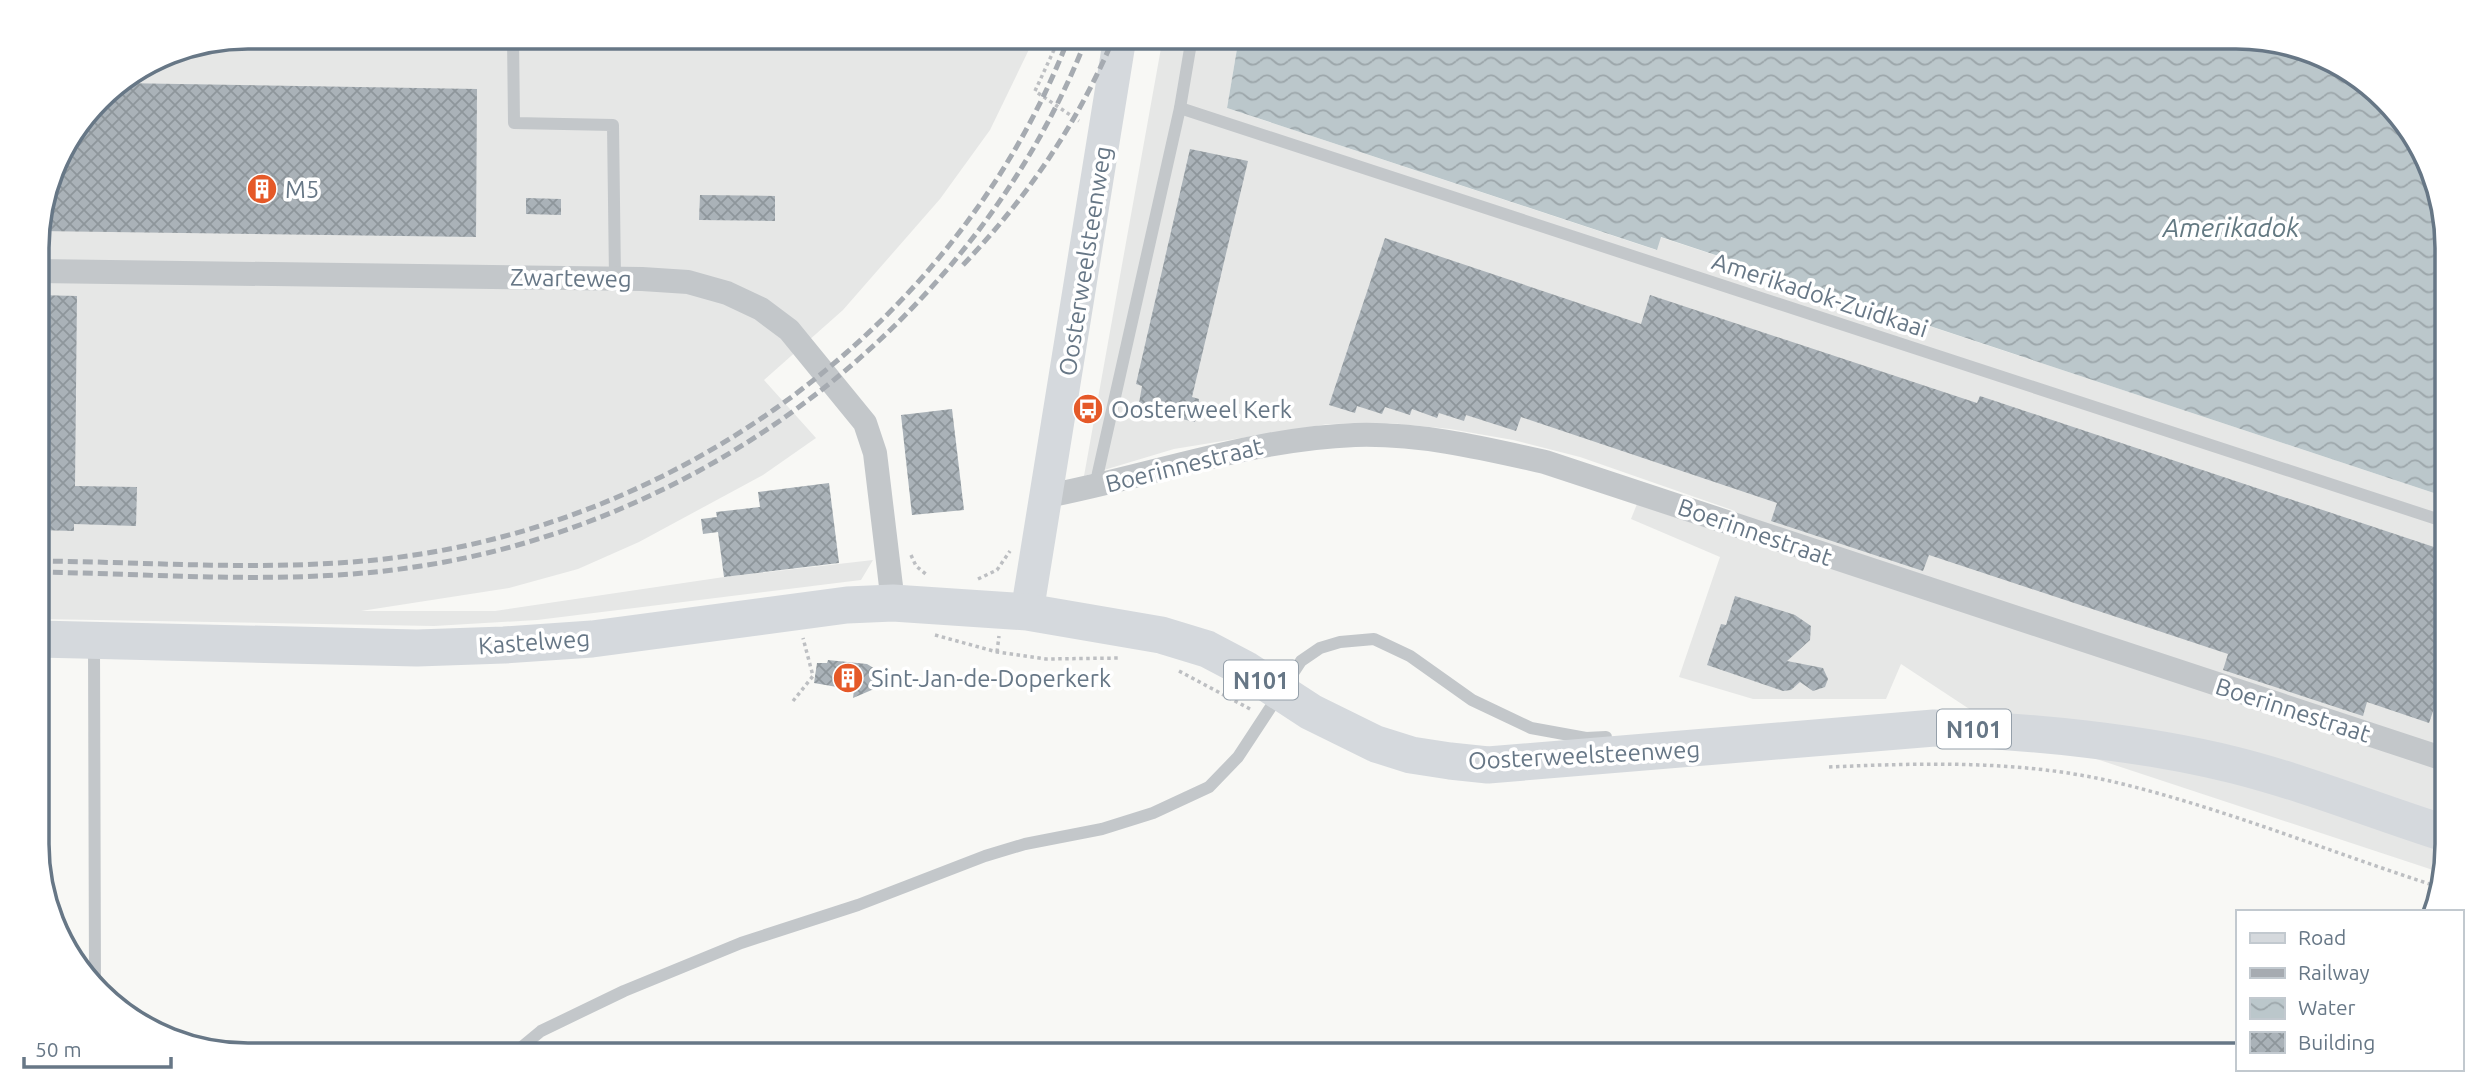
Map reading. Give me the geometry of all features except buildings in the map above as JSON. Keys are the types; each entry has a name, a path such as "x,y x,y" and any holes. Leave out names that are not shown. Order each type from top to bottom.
{"main road":[{"name":"Oosterweelsteenweg","path":"1118,49 1027,612 1161,635 1207,649 1245,669 1311,712 1376,744 1410,755 1488,765 1934,728 1996,730 2234,765 2435,830"},
{"name":"Kastelweg","path":"49,639 416,648 592,639 847,605 893,603 1027,612"}],"street":[{"name":"Zwarteweg","path":"49,271 615,278 688,282 727,293 761,309 789,330 865,423 876,453 893,603"},
{"name":"Boerinnestraat","path":"1047,496 1095,487 1253,447 1309,439 1358,435 1468,445 1545,462 2435,756"}],"lane":[{"path":"513,49 514,123 613,125 615,278"},
{"path":"1095,487 1180,108 1190,49"},
{"name":"Amerikadok-Zuidkaai","path":"1180,108 2435,518"},
{"path":"526,1043 541,1031 624,991 741,943 858,905 985,856 1025,844 1102,829 1153,813 1209,787 1238,757 1301,661 1320,649 1339,642 1374,639 1410,656 1472,700 1531,728 1586,738 1626,737"},
{"path":"94,641 95,971"},
{"path":"1692,734 1944,721 2046,725 2123,739 2180,755"}],"path":[{"path":"1054,49 1035,91 1084,124"},
{"path":"967,584 997,570 1012,549"},
{"path":"910,554 916,566 933,581"},
{"path":"793,701 813,676 802,638"}],"shaded area":[{"path":"235,49 1029,49 990,130 940,199 843,310 764,380 816,438 763,475 639,542 578,569 509,588 361,611 495,611 724,577 873,560 861,580 537,620 434,626 49,619 49,235 56,196 64,172 83,137 107,107 137,83 172,64 196,56"},
{"path":"1161,49 1237,49 1227,108 1656,250 1660,237 2435,493 2433,870 2054,745 1983,718 1901,664 1886,699 1753,699 1679,677 1720,557 1631,519 1637,504 1727,535 1735,511 1580,457 1513,440 1450,429 1390,423 1328,424 1174,449 1084,476"}],"water":[{"name":"Amerikadok","path":"1237,49 2236,49 2288,56 2336,76 2377,107 2408,148 2420,172 2428,196 2435,248 2435,493 1661,237 1657,250 1227,108"}],"railway":[{"path":"49,561 278,565 374,560 421,554 526,530 628,492 724,442 813,381 893,308 964,226 1023,135 1063,49"},
{"path":"49,572 278,577 374,572 421,566 529,542 634,503 732,452 824,388 907,314 979,230 1040,137 1081,49"},
{"path":"963,265 1009,213 1049,158 1084,99 1109,49"}],"place":[{"name":"M5","path":"262,189"},
{"name":"Oosterweel Kerk","path":"1088,409"},
{"name":"Sint-Jan-de-Doperkerk","path":"848,678"}]}
